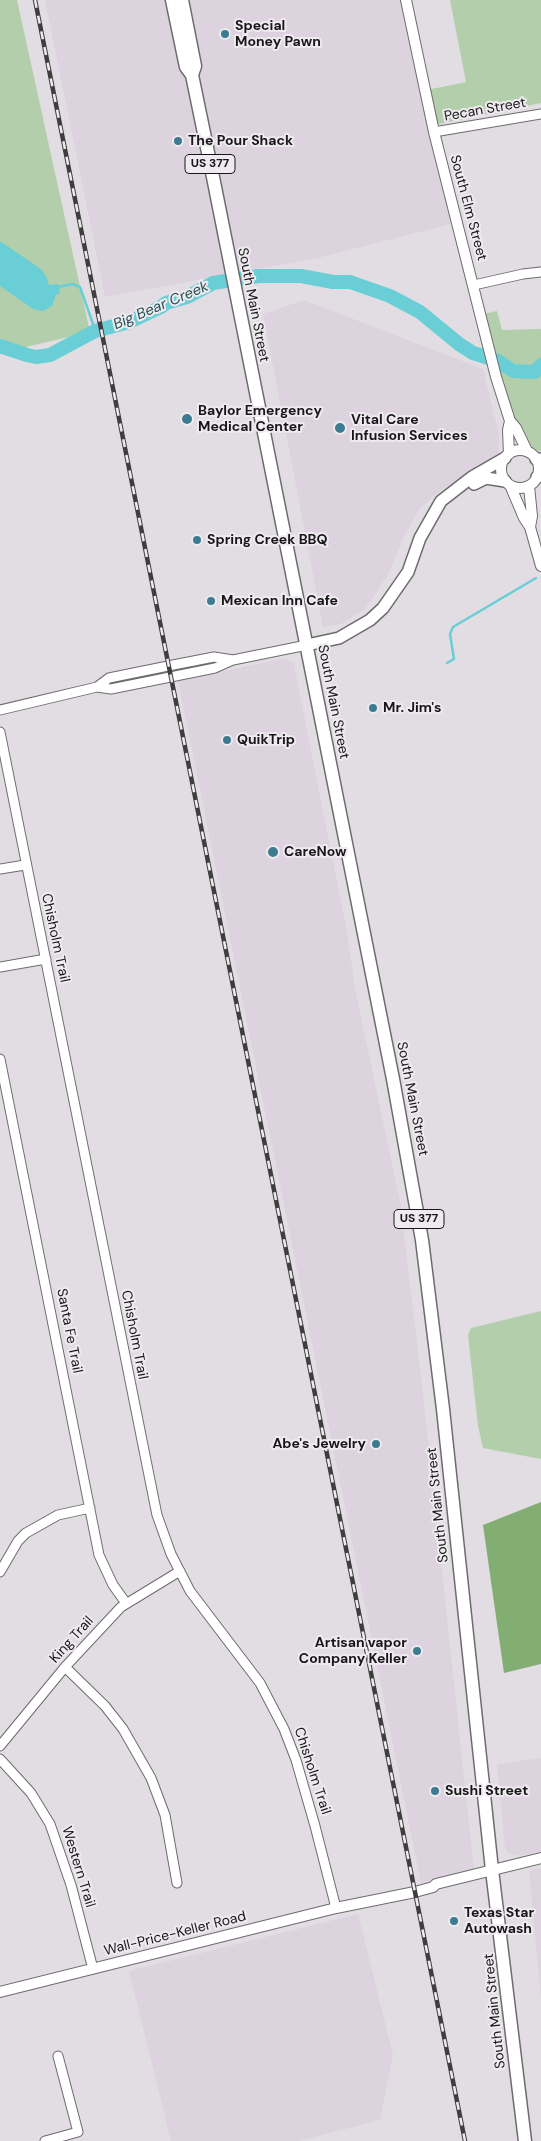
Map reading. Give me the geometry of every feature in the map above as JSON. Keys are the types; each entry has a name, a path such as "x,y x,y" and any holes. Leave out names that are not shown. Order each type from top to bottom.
{"main road":[{"name":"South Main Street","path":"172,0 186,67 192,75 307,645 393,1079 422,1240 443,1410 492,1870 525,2141"},
{"name":"South Main Street","path":"182,0 195,66 192,75"},
{"path":"307,645 339,638 370,620 383,608 408,572 420,538 441,501 451,492 507,456"},
{"path":"437,511 446,506 468,487 486,478 508,483"}],"street":[{"name":"South Elm Street","path":"406,0 434,132 496,377 510,421 516,428 526,451"},
{"name":"Pecan Street","path":"434,132 541,114"},
{"path":"474,285 517,275 541,272"},
{"name":"South Elm Street","path":"507,456 510,421"},
{"path":"508,483 522,488 528,486 539,476 538,459 526,451 520,450 507,456 501,469 524,518 530,527 541,566"},
{"path":"528,486 532,516 530,527"},
{"path":"0,710 96,687 111,689 216,668 233,660 307,645"},
{"name":"Chisholm Trail","path":"0,732 156,1515 171,1554 190,1590 260,1683 284,1729 302,1779 336,1908"},
{"path":"0,868 25,865"},
{"path":"0,967 46,959"},
{"name":"Santa Fe Trail","path":"0,1059 99,1555 113,1585 126,1603"},
{"path":"0,1572 18,1541 26,1533 58,1515 90,1508"},
{"name":"King Trail","path":"0,1746 65,1667 126,1603 180,1571"},
{"path":"65,1667 105,1706 123,1729 151,1778 165,1815 177,1883"},
{"name":"Western Trail","path":"0,1759 31,1793 50,1824 68,1876 93,1969"},
{"name":"Wall-Price-Keller Road","path":"0,1992 357,1903 366,1898 432,1882 436,1884 541,1858"},
{"path":"45,2141 78,2132 58,2056"}],"shaded area":[{"path":"45,0 408,0 458,222 318,258 105,297"},
{"path":"304,300 483,369 499,435 499,453 478,470 441,490 420,508 404,536 390,571 365,609 341,624 323,627 263,314"},
{"path":"285,658 294,664 347,932 356,994 400,1201 423,1393 474,1870 421,1883 178,681"},
{"path":"541,1758 541,1851 515,1855 508,1853 505,1848 497,1764"},
{"path":"541,1868 541,2000 529,1871"},
{"path":"358,1914 393,2055 380,2120 299,2141 171,2141 129,1971"}],"green space":[{"path":"0,0 17,0 90,332 0,353"},
{"path":"450,0 541,0 541,103 429,126 422,91 466,82"},
{"path":"497,311 502,330 541,329 541,451 534,450 523,437 506,404 484,314"},
{"path":"541,1311 541,1459 483,1448 478,1426 468,1335 471,1328"},
{"path":"541,1502 541,1664 504,1673 483,1525"}],"water":[{"path":"0,241 41,269 49,285 58,284 60,293 56,295 52,306 43,311 33,309 0,286"}],"waterway":[{"name":"Big Bear Creek","path":"0,346 36,357 50,355 95,331 129,322 166,303 187,297 213,283 259,276 301,276 333,282 350,282 390,296 420,312 473,353 498,361 513,371 535,372 541,365"},
{"path":"57,287 73,284 80,287 93,324 98,330"},
{"path":"447,663 454,659 450,634 453,627 536,578"}],"railway":[{"path":"35,0 465,2141"}],"place":[{"name":"Special Money Pawn","path":"225,34"},
{"name":"The Pour Shack","path":"178,141"},
{"name":"Baylor Emergency Medical Center","path":"187,419"},
{"name":"Vital Care Infusion Services","path":"340,428"},
{"name":"Spring Creek BBQ","path":"197,540"},
{"name":"Mexican Inn Cafe","path":"211,601"},
{"name":"Mr. Jim's","path":"373,708"},
{"name":"QuikTrip","path":"227,740"},
{"name":"CareNow","path":"273,852"},
{"name":"Abe's Jewelry","path":"376,1444"},
{"name":"Artisan vapor Company Keller","path":"417,1651"},
{"name":"Sushi Street","path":"435,1791"},
{"name":"Texas Star Autowash","path":"454,1921"}]}
